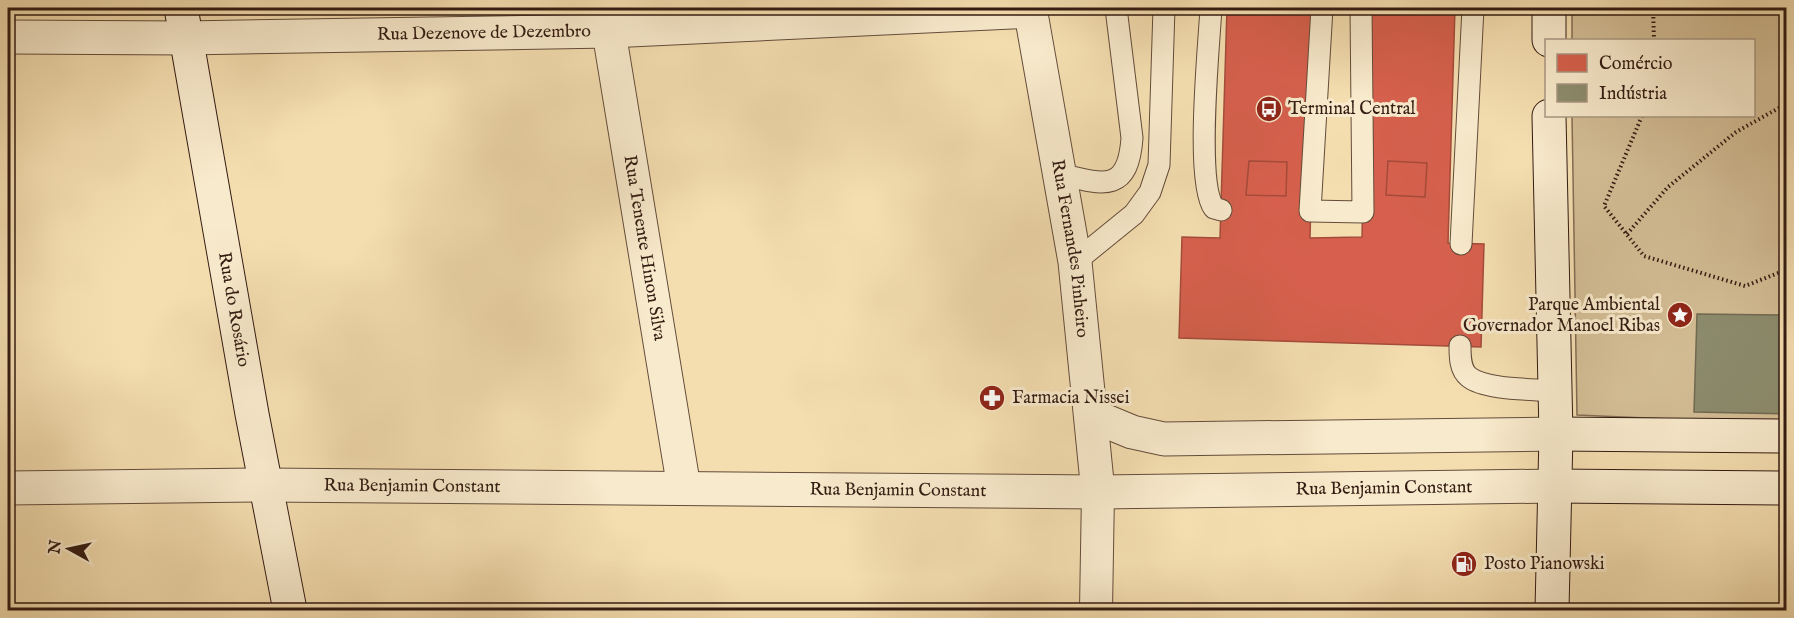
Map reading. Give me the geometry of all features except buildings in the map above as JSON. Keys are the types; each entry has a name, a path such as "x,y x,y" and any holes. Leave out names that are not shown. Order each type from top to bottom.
{"street":[{"path":"1549,8 1549,39"},
{"name":"Rua Fernandes Pinheiro","path":"1031,9 1075,262 1098,492"},
{"name":"Rua Dezenove de Dezembro","path":"8,36 183,23 607,19 1031,9"},
{"name":"Rua Tenente Hinon Silva","path":"607,19 684,488"},
{"name":"Rua do Rosário","path":"183,23 265,485 290,610"},
{"path":"1550,117 1556,434 1552,610"},
{"path":"1091,415 1132,432 1174,439 1556,434 1786,436"},
{"name":"Rua Benjamin Constant","path":"8,488 265,485 1098,492 1554,486 1786,488"},
{"path":"1096,610 1098,492"}],"lane":[{"path":"1060,174 1095,183 1112,183 1124,174 1131,158 1132,138 1116,8"},
{"path":"1075,262 1134,214 1150,192 1159,165 1164,8"},
{"path":"1211,8 1205,123 1206,191 1214,208 1221,210"},
{"path":"1322,8 1310,211 1363,212 1361,8"},
{"path":"1461,244 1456,213 1473,8"},
{"path":"1460,346 1461,365 1464,371 1468,377 1482,384 1554,391"}],"path":[{"path":"1653,8 1654,39"},
{"path":"1627,234 1668,188 1736,132 1786,104"},
{"path":"1642,117 1604,206 1644,256 1745,286 1786,270"}],"shaded area":[{"name":"Parque Ambiental Governador Manoel Ribas","path":"1572,8 1786,8 1786,424 1577,415 1572,117 1755,117 1755,39 1572,39"}],"place":[{"name":"Terminal Central","path":"1269,109"},
{"name":"Parque Ambiental Governador Manoel Ribas","path":"1680,315"},
{"name":"Farmacia Nissei","path":"992,398"},
{"name":"Posto Pianowski","path":"1464,564"}]}
